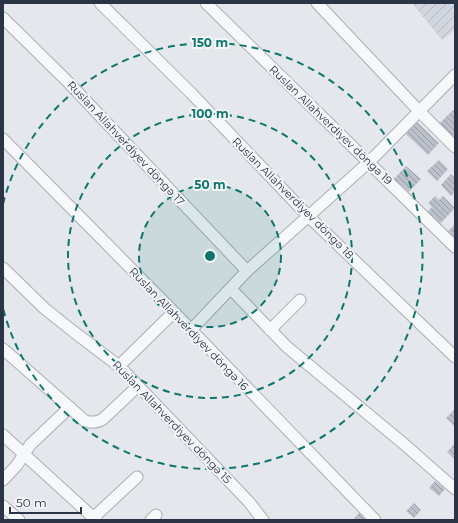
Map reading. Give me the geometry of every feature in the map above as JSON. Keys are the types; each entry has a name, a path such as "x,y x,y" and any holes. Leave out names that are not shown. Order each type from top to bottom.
{"street":[{"name":"Ruslan Allahverdiyev döngə 18","path":"100,3 191,93 308,216 455,357"},
{"name":"Ruslan Allahverdiyev döngə 19","path":"206,3 455,247"},
{"path":"317,3 455,147"},
{"name":"Ruslan Allahverdiyev döngə 17","path":"3,18 67,81 247,271"},
{"path":"191,330 247,271 369,162 455,75"},
{"name":"Ruslan Allahverdiyev döngə 16","path":"3,139 174,312 375,520"},
{"name":"Ruslan Allahverdiyev döngə 15","path":"3,268 44,308 119,366 249,502 263,520"},
{"path":"231,289 270,330 309,367 404,444 455,489"},
{"path":"270,330 300,300"},
{"path":"119,366 174,312"},
{"path":"3,350 70,406 85,421 90,423 99,422 138,386"},
{"path":"3,480 17,465 39,436 70,406"},
{"path":"3,435 95,519 137,477"},
{"path":"3,506 19,520"}],"shaded area":[{"path":"412,3 455,3 455,30 442,40"}],"building":[{"path":"453,110 455,112 455,133 453,136 440,123"},
{"path":"417,122 439,143 428,155 406,134"},
{"path":"439,160 448,169 437,181 427,171"},
{"path":"406,166 421,179 409,192 394,179"},
{"path":"451,174 455,178 455,192 451,196 441,185"},
{"path":"435,196 439,200 443,196 455,208 439,225 427,212 432,207 428,203"},
{"path":"455,224 455,241 446,233"},
{"path":"455,409 455,427 446,418"},
{"path":"455,443 455,460 447,452"},
{"path":"435,481 445,489 439,496 429,488"},
{"path":"414,503 421,510 414,518 406,511"},
{"path":"359,513 366,518 364,520 353,520"}]}
